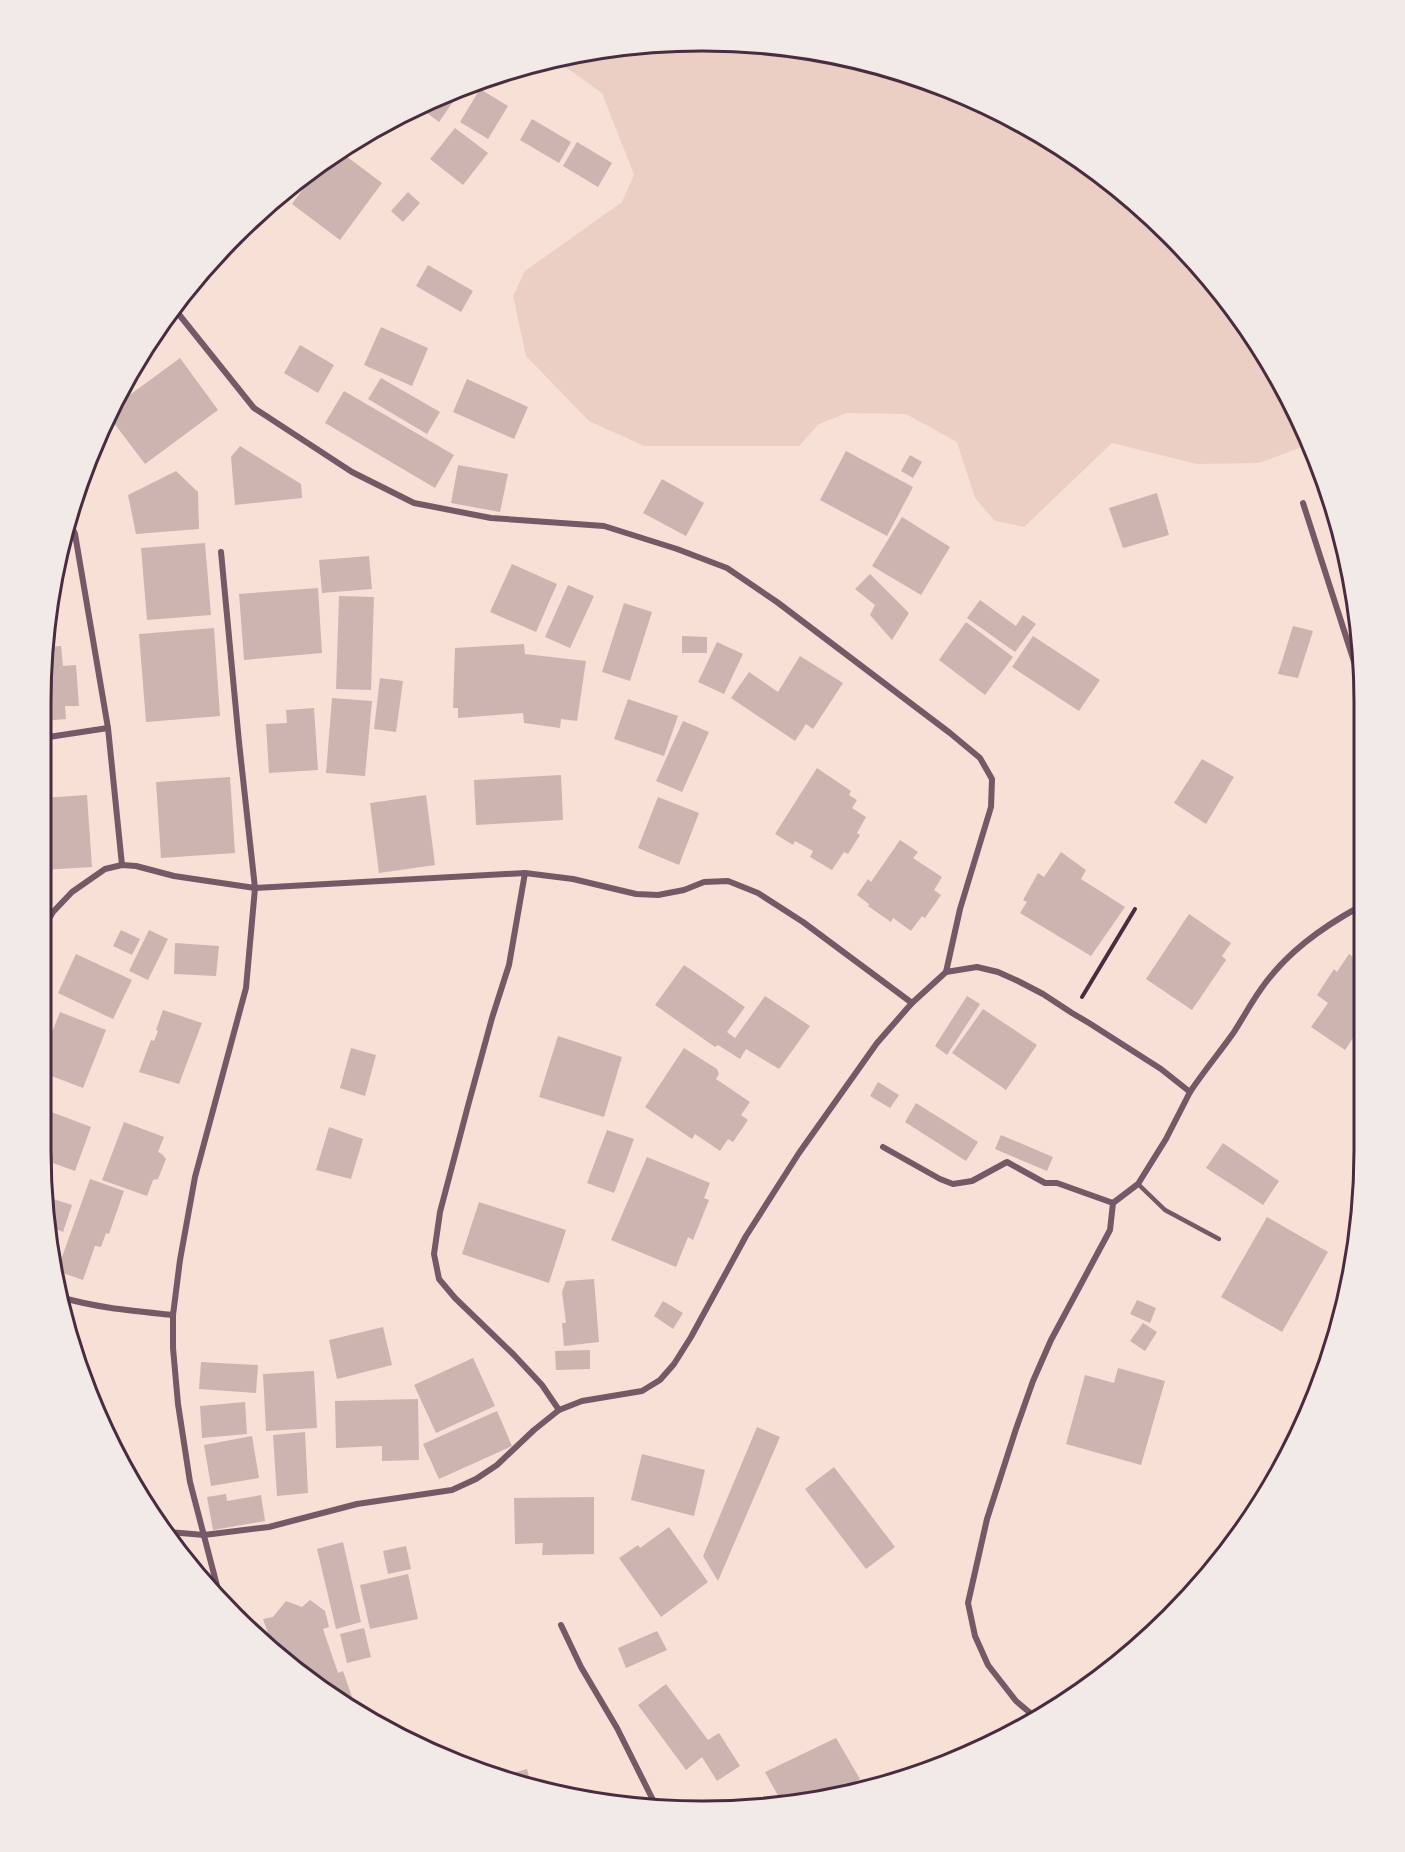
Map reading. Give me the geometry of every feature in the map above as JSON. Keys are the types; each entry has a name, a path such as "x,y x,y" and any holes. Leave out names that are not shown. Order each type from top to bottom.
{"street":[{"path":"179,315 254,408 352,472 414,503 491,518 603,526 677,549 727,568 777,602 980,758 992,779 991,807 960,909 946,972"},
{"path":"1303,503 1353,657"},
{"path":"74,531 108,728 122,865"},
{"path":"216,1583 190,1482 178,1404 173,1348 173,1315 195,1177 246,988 255,888 222,552"},
{"path":"51,737 108,728"},
{"path":"51,915 72,892 105,869 122,865 136,866 174,876 255,888 525,873 573,879 636,894 658,895 684,890 704,882 728,881 758,893 803,922 912,1003"},
{"path":"525,873 509,965 492,1018 440,1212 434,1254 439,1279 454,1298 514,1355 542,1385 560,1410"},
{"path":"1030,1713 1016,1701 988,1665 975,1636 968,1603 987,1519 1033,1381 1051,1340 1110,1230 1113,1203 1138,1184 1166,1139 1190,1092 1236,1029 1262,987 1294,950 1332,921 1354,910"},
{"path":"176,1533 204,1535 269,1527 357,1504 452,1490 476,1479 497,1465 534,1430 560,1410 582,1401 642,1391 660,1380 674,1364 771,1196 877,1043 912,1003 946,972 976,967 998,972 1043,994 1161,1069 1190,1092"},
{"path":"883,1147 953,1184 972,1181 1007,1162 1045,1183 1057,1183 1113,1203"},
{"path":"69,1300 114,1309 173,1315"},
{"path":"561,1624 581,1667 617,1728 653,1799"}],"lane":[{"path":"1138,1184 1166,1210 1219,1239"}],"path":[{"path":"1072,1013 1135,909"}],"shaded area":[{"path":"660,52 745,52 830,64 871,73 952,101 991,118 1028,138 1099,186 1163,242 1219,306 1244,341 1267,377 1301,447 1259,463 1197,464 1112,443 1024,527 995,521 975,498 957,442 906,414 847,413 819,424 799,446 644,446 589,421 526,356 513,296 525,271 622,202 634,175 602,93 564,66"}],"building":[{"path":"482,90 508,106 488,139 460,122 479,91"},
{"path":"454,101 439,122 426,113"},
{"path":"532,119 571,142 559,163 520,140"},
{"path":"455,128 488,153 463,185 430,159"},
{"path":"577,142 612,163 598,187 563,166"},
{"path":"347,157 382,183 340,240 292,204 304,188"},
{"path":"408,192 420,203 403,222 391,211"},
{"path":"428,265 473,291 461,312 416,286"},
{"path":"381,327 428,348 412,386 364,365"},
{"path":"300,345 334,365 318,393 284,373"},
{"path":"180,358 218,410 145,464 114,423 127,397"},
{"path":"381,378 440,412 427,434 368,399"},
{"path":"467,379 528,407 514,439 453,412"},
{"path":"344,391 454,455 435,488 325,423"},
{"path":"240,446 301,484 302,498 235,505 231,457"},
{"path":"846,451 913,487 887,536 820,500"},
{"path":"910,455 922,462 913,478 901,471"},
{"path":"458,465 508,474 500,512 451,503"},
{"path":"176,471 198,492 199,529 136,534 128,495"},
{"path":"662,479 704,503 686,536 643,513"},
{"path":"1157,493 1169,535 1123,548 1109,508"},
{"path":"902,517 950,547 921,595 872,566"},
{"path":"205,543 211,615 147,620 141,548"},
{"path":"369,556 372,589 322,593 319,560"},
{"path":"512,564 557,584 536,632 490,612"},
{"path":"870,574 909,613 892,640 870,615 875,605 855,589"},
{"path":"568,585 594,596 570,648 545,637"},
{"path":"318,588 322,653 244,660 239,594"},
{"path":"339,596 374,597 371,690 336,689"},
{"path":"980,600 1016,626 1023,615 1036,624 1015,652 967,618"},
{"path":"624,603 652,612 630,681 602,672"},
{"path":"966,622 1013,657 985,695 939,660"},
{"path":"1293,626 1313,631 1298,678 1278,674"},
{"path":"214,628 220,716 146,722 139,634"},
{"path":"682,636 707,637 707,653 682,653"},
{"path":"1033,636 1100,680 1079,711 1012,667"},
{"path":"717,642 743,654 724,694 698,682"},
{"path":"524,644 525,654 586,661 577,721 561,719 560,728 524,723 523,713 458,718 458,708 453,708 455,648"},
{"path":"54,646 61,646 63,666 76,665 79,706 65,706 66,719 51,720 52,660"},
{"path":"800,656 843,683 813,729 806,724 795,741 731,698 749,672 778,692"},
{"path":"380,678 403,681 396,732 374,729"},
{"path":"332,698 372,701 365,776 326,773"},
{"path":"628,699 678,716 664,756 614,739"},
{"path":"314,708 318,770 269,773 266,724 287,723 286,710"},
{"path":"683,721 709,732 682,792 656,781"},
{"path":"1202,759 1234,777 1206,824 1174,803"},
{"path":"817,768 851,791 849,795 857,800 852,808 866,817 857,833 860,835 848,854 844,852 832,870 810,857 813,851 795,841 793,845 775,834"},
{"path":"561,775 563,820 476,825 474,780"},
{"path":"230,777 235,853 161,858 156,782"},
{"path":"87,795 92,867 51,869 51,797"},
{"path":"426,795 435,865 379,873 370,803"},
{"path":"658,797 699,813 679,865 638,848"},
{"path":"900,840 918,852 913,858 942,877 934,890 941,895 925,918 922,916 911,931 893,918 891,922 857,895 868,879 871,882"},
{"path":"1061,852 1086,870 1081,879 1125,907 1091,956 1020,913 1027,902 1023,900 1038,873 1044,877"},
{"path":"1189,914 1231,943 1222,956 1226,960 1192,1010 1146,979"},
{"path":"121,930 140,939 132,955 113,946"},
{"path":"149,930 168,939 148,980 129,971"},
{"path":"175,943 219,946 216,976 174,974"},
{"path":"76,954 132,980 113,1019 58,993"},
{"path":"1349,954 1354,958 1354,1036 1345,1050 1311,1027 1328,1003 1317,995 1334,969 1337,972"},
{"path":"684,965 745,1007 727,1032 735,1038 765,996 810,1026 779,1069 746,1049 740,1059 718,1045 715,1047 655,1005"},
{"path":"967,996 980,1004 947,1055 935,1046"},
{"path":"983,1009 1037,1045 1006,1090 952,1053"},
{"path":"163,1010 202,1023 179,1084 139,1072 151,1040 154,1041 158,1031 156,1030"},
{"path":"60,1012 106,1030 83,1088 51,1076 51,1035"},
{"path":"558,1036 622,1057 604,1117 539,1097"},
{"path":"351,1048 376,1055 365,1096 340,1088"},
{"path":"684,1048 717,1069 719,1074 716,1079 750,1102 741,1115 748,1120 733,1142 728,1139 720,1151 695,1134 692,1139 645,1107"},
{"path":"878,1082 899,1095 890,1108 870,1096"},
{"path":"916,1103 978,1142 966,1161 905,1122"},
{"path":"51,1112 91,1127 75,1171 51,1162"},
{"path":"124,1122 164,1137 158,1152 166,1159 158,1179 153,1180 147,1196 102,1180"},
{"path":"329,1127 363,1139 351,1179 316,1170"},
{"path":"607,1130 634,1139 614,1193 587,1183"},
{"path":"1001,1135 1053,1157 1047,1171 995,1149"},
{"path":"1223,1143 1279,1181 1263,1205 1206,1168"},
{"path":"647,1157 710,1183 704,1198 709,1200 693,1240 688,1237 676,1267 611,1240"},
{"path":"90,1179 124,1191 109,1234 106,1233 101,1247 95,1246 83,1280 63,1273 61,1260"},
{"path":"53,1199 72,1205 63,1232 56,1229"},
{"path":"479,1202 566,1230 549,1283 462,1254"},
{"path":"1267,1217 1328,1252 1282,1332 1221,1297"},
{"path":"594,1279 599,1342 564,1346 562,1323 566,1323 562,1292 566,1281"},
{"path":"1137,1300 1156,1308 1150,1323 1130,1314"},
{"path":"663,1301 683,1313 673,1329 654,1316"},
{"path":"1143,1323 1157,1332 1145,1351 1130,1341"},
{"path":"383,1327 392,1365 337,1379 329,1340"},
{"path":"590,1350 590,1369 556,1370 555,1351"},
{"path":"473,1358 495,1406 436,1433 414,1385"},
{"path":"201,1362 258,1365 256,1393 199,1389"},
{"path":"1118,1368 1165,1381 1141,1465 1066,1444 1085,1375 1114,1383"},
{"path":"314,1371 317,1428 266,1431 263,1374"},
{"path":"418,1399 419,1460 382,1461 382,1446 336,1448 335,1401"},
{"path":"245,1402 247,1434 202,1438 200,1406"},
{"path":"497,1411 512,1446 439,1479 423,1444"},
{"path":"757,1427 780,1437 718,1581 703,1556"},
{"path":"305,1432 308,1493 277,1496 273,1435"},
{"path":"252,1436 259,1478 211,1486 204,1445"},
{"path":"642,1454 705,1470 694,1516 631,1500"},
{"path":"834,1467 895,1547 866,1569 805,1489"},
{"path":"226,1494 227,1501 261,1495 265,1521 213,1530 207,1497"},
{"path":"594,1497 594,1554 542,1555 543,1543 515,1544 514,1498"},
{"path":"669,1527 708,1582 661,1617 619,1558 638,1545 640,1548"},
{"path":"343,1542 361,1622 336,1629 317,1549"},
{"path":"406,1546 411,1569 388,1574 383,1551"},
{"path":"408,1574 418,1619 370,1629 360,1585"},
{"path":"310,1600 325,1611 329,1627 323,1629 338,1673 343,1671 353,1698 306,1666 269,1635 263,1619 273,1617 286,1601 302,1607"},
{"path":"364,1628 371,1657 347,1663 340,1634"},
{"path":"657,1631 667,1650 626,1668 618,1648"},
{"path":"666,1684 708,1740 719,1733 740,1766 717,1781 702,1757 686,1770 638,1705"},
{"path":"836,1738 860,1779 830,1788 778,1796 765,1772"},
{"path":"527,1769 529,1777 514,1773"}]}
